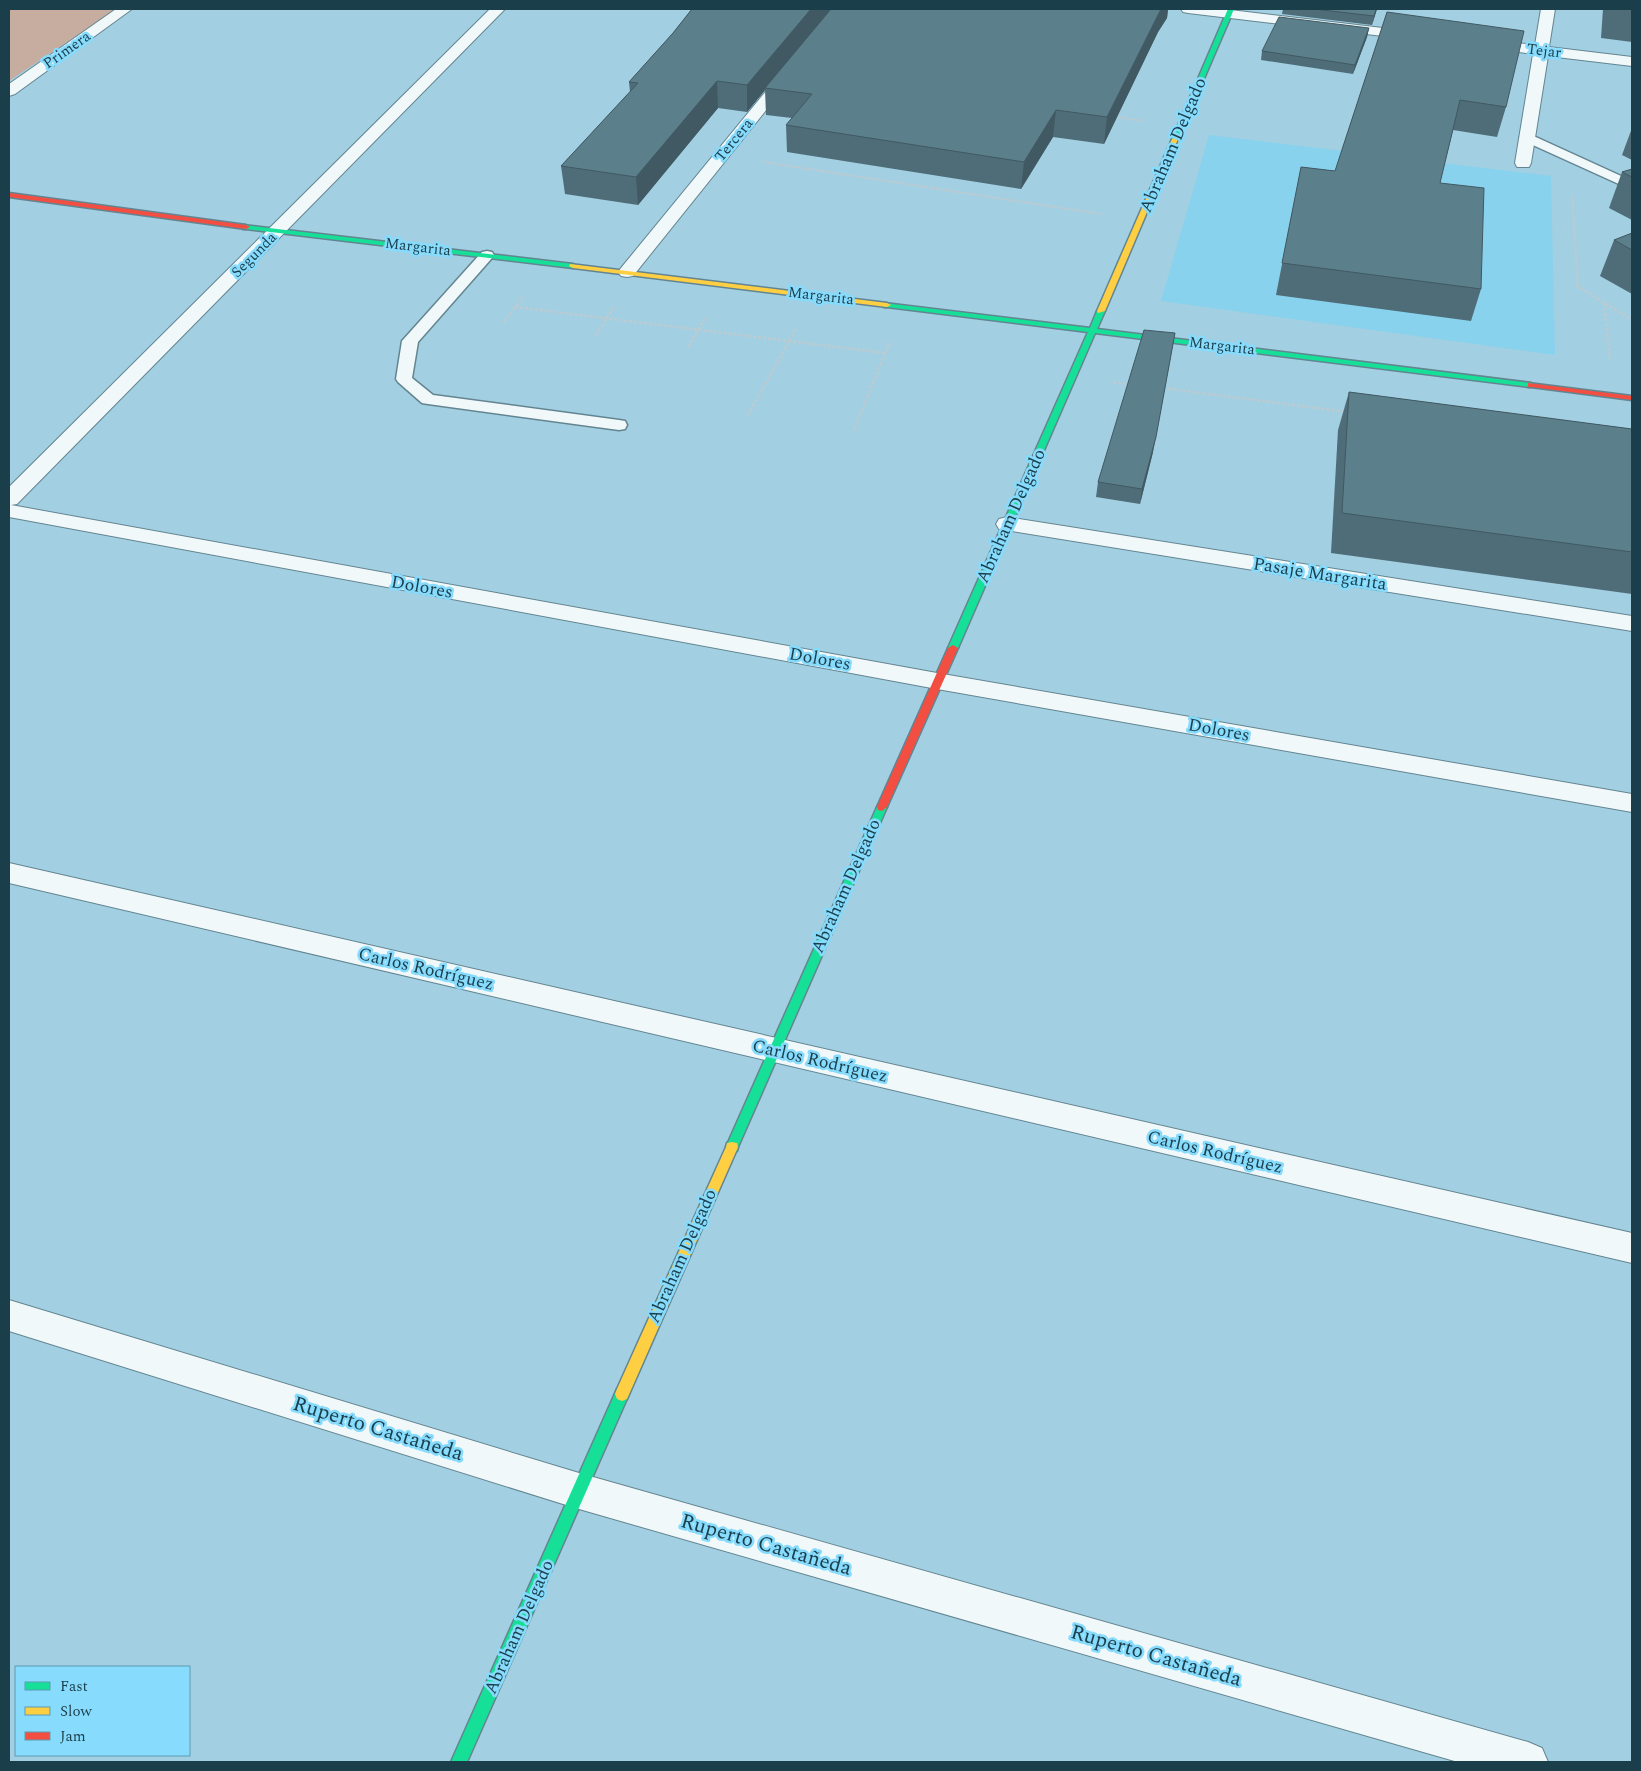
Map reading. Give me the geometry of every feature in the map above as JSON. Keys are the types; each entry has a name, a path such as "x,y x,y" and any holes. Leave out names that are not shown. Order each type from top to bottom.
{"street":[{"name":"Primera","path":"9,91 125,9"},
{"name":"Segunda","path":"9,499 279,231 498,9"},
{"path":"1188,9 1230,11 1434,38"},
{"path":"1523,163 1548,9"},
{"name":"Abraham Delgado","path":"459,1762 1073,377 1230,11"},
{"name":"Tejar","path":"1464,41 1632,62"},
{"name":"Tercera","path":"627,272 802,57"},
{"name":"Margarita","path":"9,195 279,231 905,306 1632,398"},
{"name":"Dolores","path":"9,511 938,681 1632,803"},
{"name":"Pasaje Margarita","path":"1007,524 1632,624"},
{"name":"Carlos Rodríguez","path":"9,873 1632,1248"},
{"name":"Ruperto Castañeda","path":"9,1315 579,1492 1528,1762"}],"lane":[{"path":"1527,137 1632,186"},
{"path":"487,255 410,341 404,378 428,399 619,425"}],"path":[{"path":"1112,116 1181,126"},
{"path":"721,156 1140,220"},
{"path":"1571,158 1576,285 1632,320"},
{"path":"748,415 814,295"},
{"path":"1604,302 1614,396"},
{"path":"854,430 905,306"},
{"path":"515,307 885,354"},
{"path":"1073,377 1142,386"},
{"path":"1161,388 1348,412"}],"shaded area":[{"path":"9,9 116,9 9,81"},
{"path":"1209,135 1551,176 1555,355 1161,301"}],"building":[{"path":"692,9 811,9 747,85 717,81 636,177 561,166 638,83 629,82"},
{"path":"831,9 1161,9 1107,117 1056,110 1024,162 786,125 812,94 765,88"},
{"path":"1314,9 1376,9 1374,16"},
{"path":"1387,12 1524,31 1506,107 1460,100 1440,183 1484,188 1481,289 1282,263 1301,167 1335,171"},
{"path":"1279,17 1369,28 1355,65 1262,51"},
{"path":"1632,169 1632,177 1622,172"},
{"path":"1632,233 1632,250 1614,240"},
{"path":"1144,330 1175,333 1156,437 1142,489 1098,482"},
{"path":"1349,392 1632,429 1632,552 1342,513"}],"traffic: fast":[{"path":"1175,139 1231,9"},
{"path":"246,227 573,266"},
{"path":"887,305 1531,385"},
{"path":"953,648 1101,311"},
{"path":"732,1147 882,807"},
{"path":"459,1762 622,1394"}],"traffic: slow":[{"path":"1101,311 1175,139"},
{"path":"573,266 887,305"},
{"path":"622,1394 732,1147"}],"traffic: jam":[{"path":"9,195 246,227"},
{"path":"1531,385 1632,398"},
{"path":"882,807 953,648"}]}
